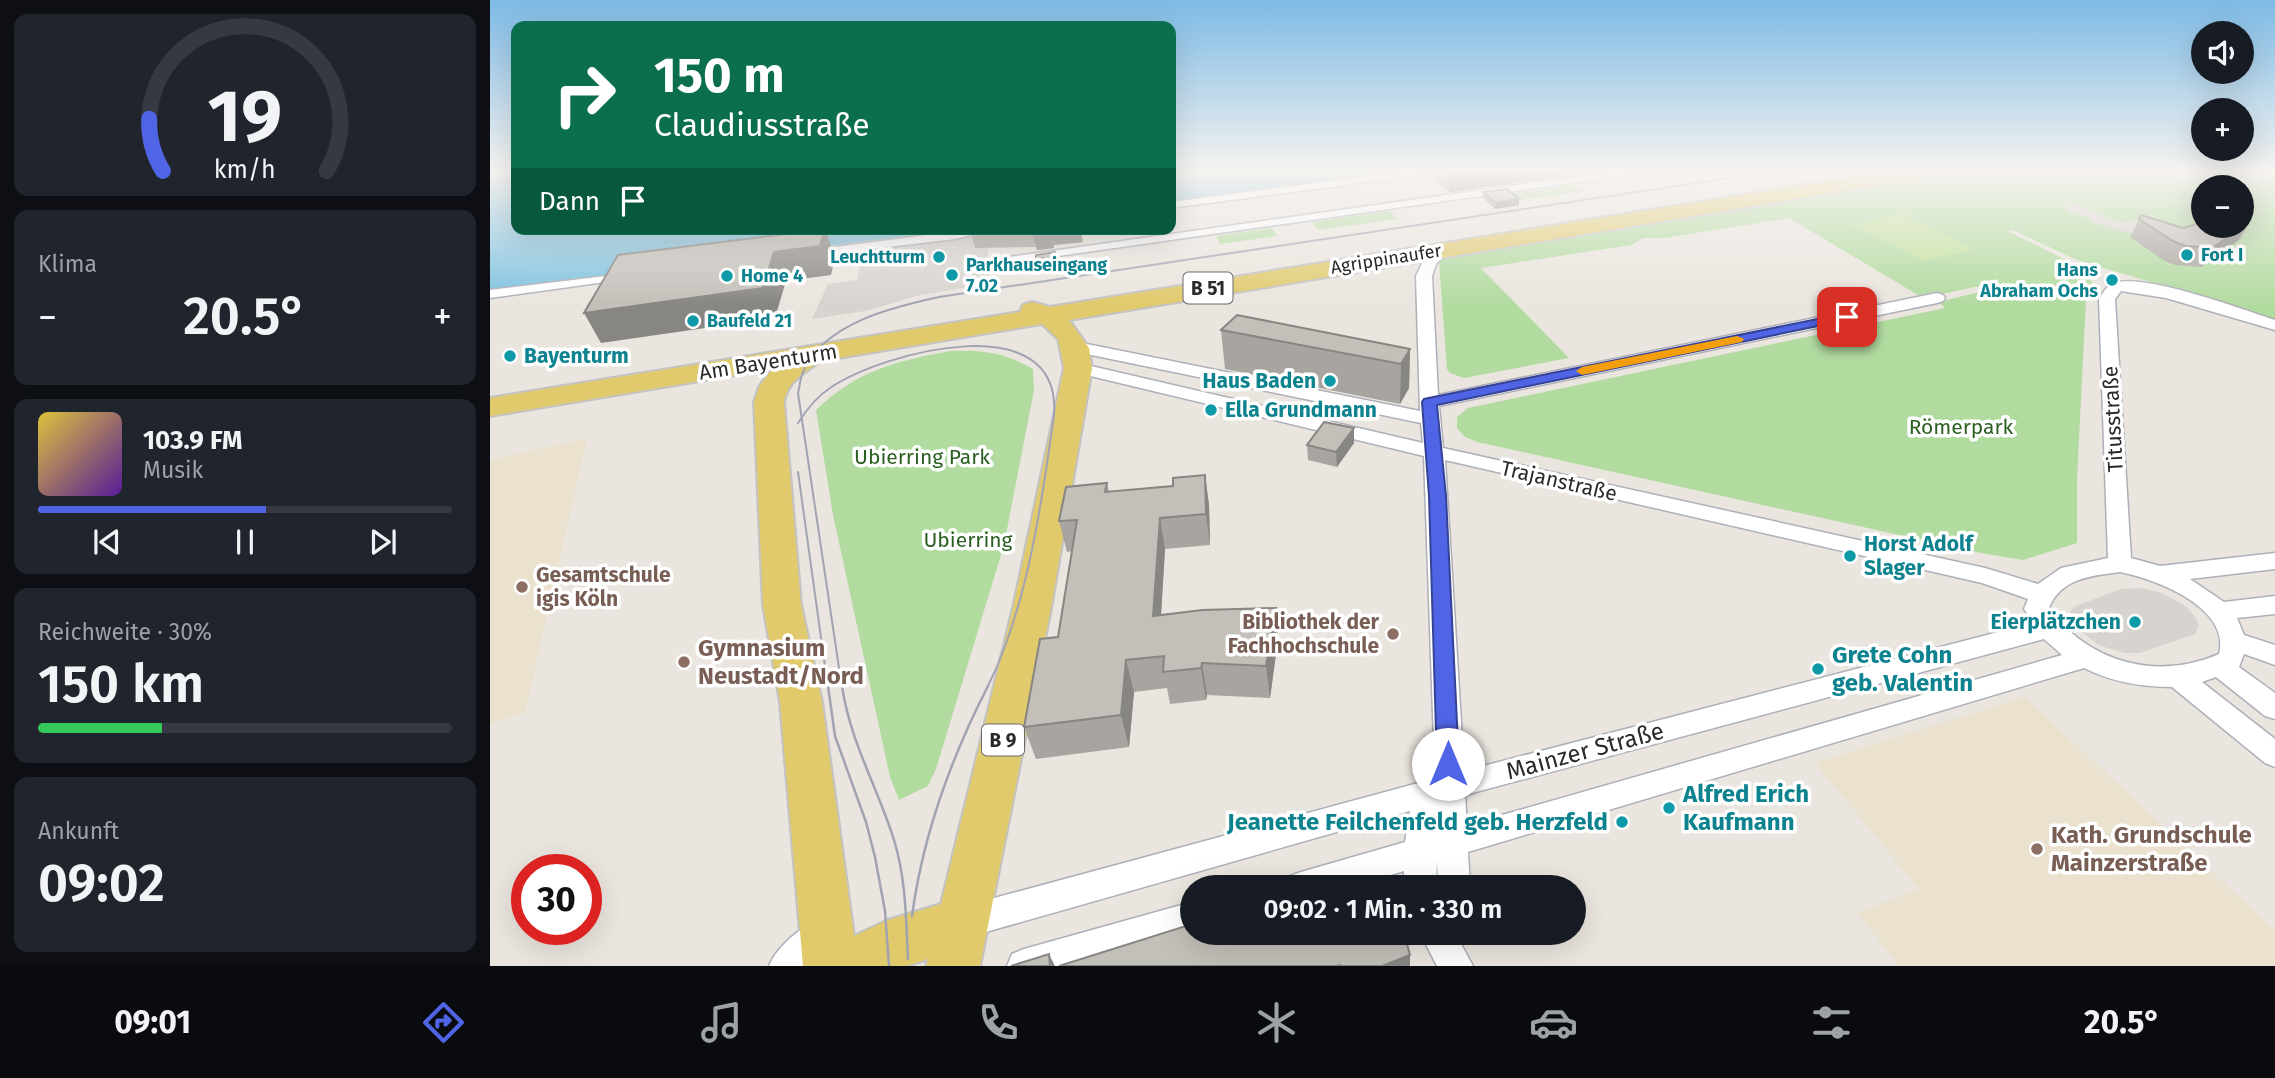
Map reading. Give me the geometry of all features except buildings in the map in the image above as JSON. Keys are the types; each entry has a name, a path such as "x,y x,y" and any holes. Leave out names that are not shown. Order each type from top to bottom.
{"main road":[{"name":"Agrippinaufer","path":"1047,317 1442,250 1496,235 1613,215"},
{"name":"Agrippinaufer","path":"1005,309 1630,215"},
{"name":"B 9","path":"958,945 1029,620 1077,357 1088,313 1099,307"},
{"path":"1005,309 1027,309 1047,317 1066,332 1077,357"},
{"name":"Am Bayenturm","path":"813,346 880,327 1005,309"},
{"name":"Am Bayenturm","path":"490,391 537,391 813,346 1047,317"},
{"path":"914,322 813,346 771,387 769,402 782,605 801,702 824,895 836,954 888,946 958,945"},
{"path":"728,360 765,380 771,387"},
{"name":"Am Bayenturm","path":"490,407 537,391"}],"street":[{"path":"988,263 1325,215"},
{"path":"796,255 960,235"},
{"path":"1442,250 1429,262 1424,276 1430,411 1435,451 1442,781 1452,842 1453,875"},
{"path":"1385,260 1410,265 1424,276"},
{"path":"490,294 565,287 635,275"},
{"name":"Titusstraße","path":"2120,564 2107,299 2115,288 2142,288 2275,325"},
{"path":"1077,357 1430,411 1935,304"},
{"name":"Trajanstraße","path":"1077,357 1435,451 1985,576 2041,594"},
{"path":"2161,574 2275,561"},
{"path":"2120,564 2161,574 2199,595 2219,611 2230,626 2234,641 2230,660 2220,666 2178,677 2140,678 2087,658 2047,629 2036,609 2041,594 2051,583 2073,573 2120,564"},
{"path":"2219,611 2275,605"},
{"name":"Mainzer Straße","path":"958,945 1442,781 2047,629"},
{"path":"2234,641 2275,655"},
{"path":"1340,875 2087,658"},
{"path":"2220,666 2275,708"},
{"path":"2178,677 2275,755"},
{"path":"1420,875 1419,851 1442,781"},
{"path":"1024,966 1180,921"},
{"path":"1443,945 1456,966"},
{"path":"1455,945 1456,966"},
{"path":"786,966 836,954"}],"shaded area":[{"path":"2080,215 2102,215 2121,223 2144,219 2133,234 2088,221 2091,218"},
{"path":"915,235 922,235 923,238 988,235 988,284 920,295 865,311 812,319 828,284 857,280 864,242"},
{"name":"Gesamtschule igis Köln","path":"587,438 525,713 490,724 490,460"},
{"name":"Eierplätzchen","path":"2142,588 2162,593 2187,607 2199,626 2195,634 2140,653 2124,653 2098,645 2073,624 2070,612 2074,607 2120,589"},
{"name":"Kath. Grundschule Mainzerstraße","path":"2025,697 2275,931 2275,966 1900,966 1857,913 1919,889 1815,763"}],"green space":[{"path":"1361,215 1394,215 1397,219 1318,230 1312,222"},
{"name":"Römerpark","path":"1711,215 2191,215 2191,238 2254,238 2254,215 2275,215 2275,319 2077,260 2013,230 2008,231 2096,275 2088,276 2093,285 2086,300 2077,479 2077,543 2023,560 1477,442 1465,437 1457,428 1457,417 1468,408 1945,308 1939,302 1991,289 1984,285 1923,298 1789,218 1665,238 1643,238 1631,245 1481,268 1569,358 1464,378 1450,373 1447,369 1439,262 1443,256"},
{"path":"1906,215 1975,250 1923,261 1853,224"},
{"path":"1272,228 1277,236 1220,244 1216,236"},
{"name":"Ubierring Park","path":"950,351 993,353 1022,363 1033,369 1034,390 1004,545 936,769 928,786 899,800 890,777 833,515 816,410 862,377 894,364"}],"water":[{"path":"490,215 511,215 511,235 913,235 490,290"}],"tram line":[{"path":"802,418 798,393 802,374 813,355 843,329 901,306 939,297 1483,215"},
{"path":"802,418 820,395 855,374 888,361 926,351 965,346 1001,348 1030,359 1049,380 1054,415 1031,554 1013,624 987,688"},
{"path":"798,423 802,418"},
{"path":"802,418 842,688"},
{"path":"798,472 828,688"},
{"path":"828,686 835,736 866,822 875,857 885,911 889,966"},
{"path":"842,686 851,726 888,821 898,855 905,899 908,959"},
{"path":"912,916 923,856 940,798 988,686"}],"slow traffic":[{"path":"1582,371 1737,339"}],"place":[{"name":"Fort I","path":"2187,255"},
{"name":"Leuchtturm","path":"939,257"},
{"name":"Parkhauseingang 7.02","path":"952,275"},
{"name":"Home 4","path":"727,276"},
{"name":"Hans Abraham Ochs","path":"2112,280"},
{"name":"Baufeld 21","path":"693,321"},
{"name":"Bayenturm","path":"510,356"},
{"name":"Haus Baden","path":"1330,381"},
{"name":"Ella Grundmann","path":"1211,410"},
{"name":"Horst Adolf Slager","path":"1850,556"},
{"name":"Gesamtschule igis Köln","path":"522,587"},
{"name":"Eierplätzchen","path":"2135,622"},
{"name":"Bibliothek der Fachhochschule","path":"1393,634"},
{"name":"Gymnasium Neustadt/Nord","path":"684,662"},
{"name":"Grete Cohn geb. Valentin","path":"1818,669"},
{"name":"Alfred Erich Kaufmann","path":"1669,808"},
{"name":"Jeanette Feilchenfeld geb. Herzfeld","path":"1622,822"},
{"name":"Kath. Grundschule Mainzerstraße","path":"2037,849"}],"route":[{"path":"1448,764 1435,451 1429,402 1847,317"}],"park label":[{"name":"Ubierring","path":"968,540"}]}
